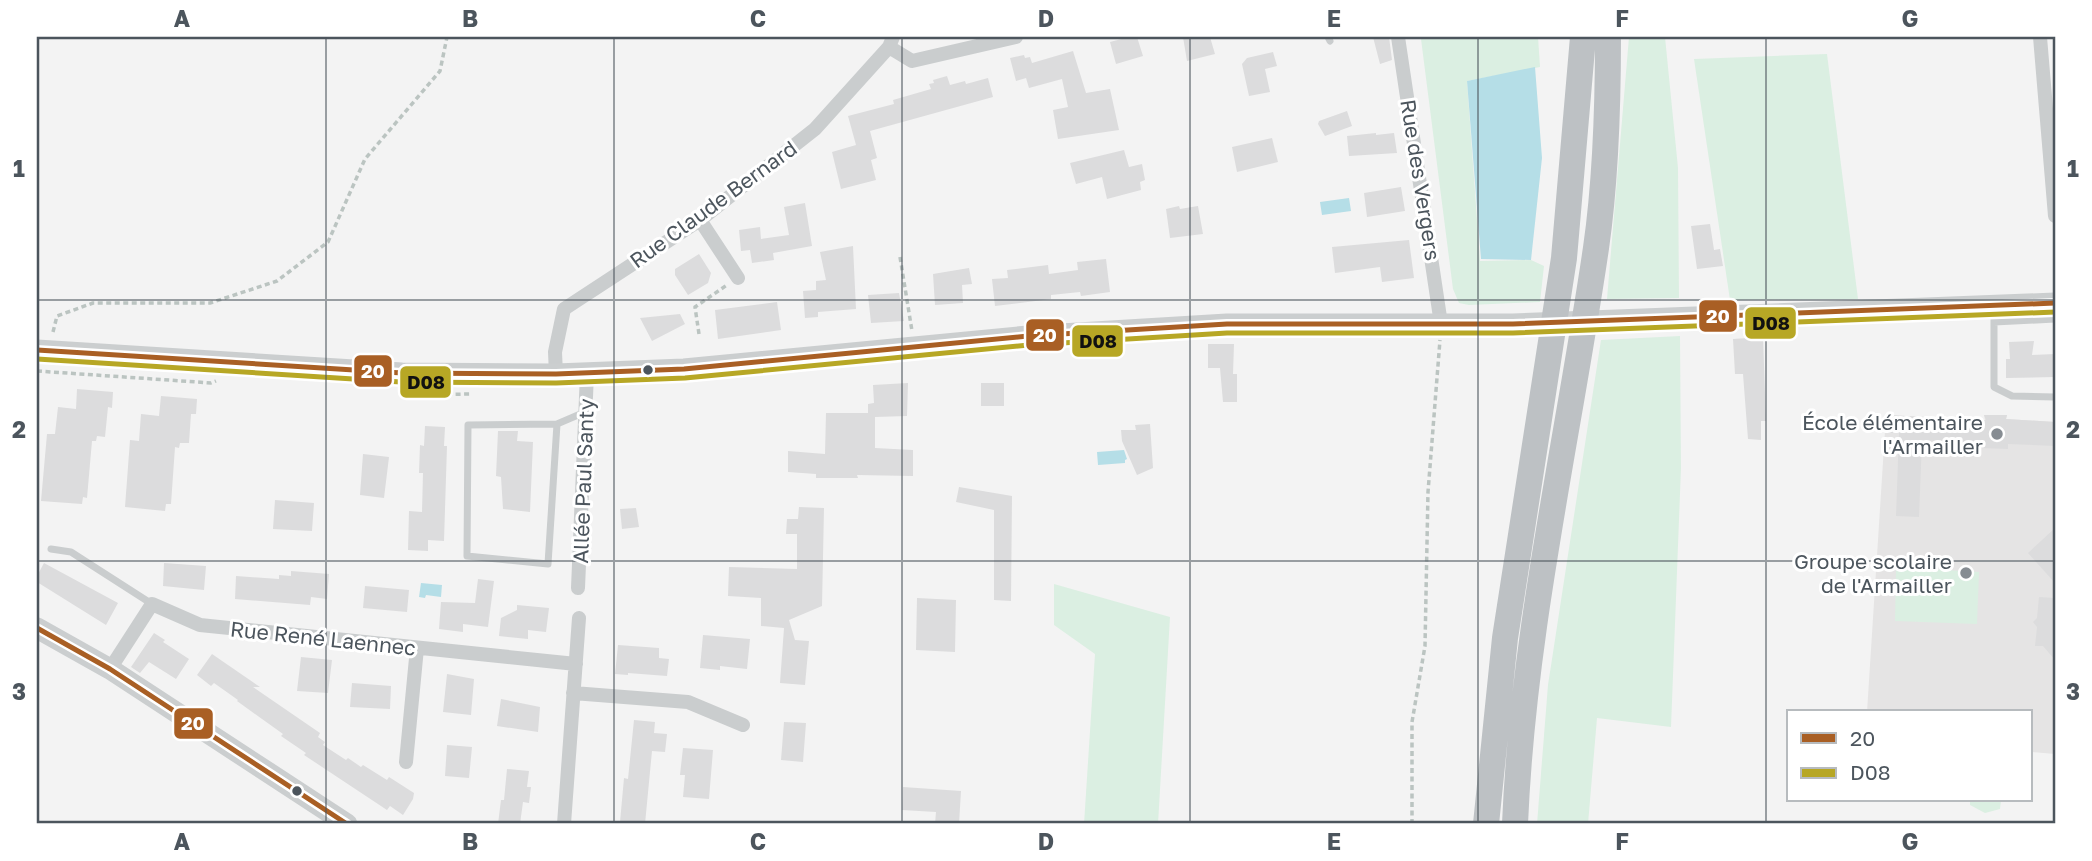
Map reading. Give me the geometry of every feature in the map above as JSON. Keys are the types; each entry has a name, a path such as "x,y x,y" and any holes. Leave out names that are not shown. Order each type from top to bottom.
{"highway":[{"path":"1486,824 1505,638 1564,258 1583,37"},
{"path":"1515,824 1533,624 1596,246 1608,103 1608,37"}],"main road":[{"path":"43,351 402,373 556,374 684,369 1092,331 1227,324 1513,324 1627,318 1994,314 2055,303"},
{"path":"37,628 110,669 346,824"}],"street":[{"path":"891,42 912,61 1016,37"},
{"name":"Rue des Vergers","path":"1398,37 1441,324"},
{"path":"2040,37 2055,216"},
{"name":"Rue Claude Bernard","path":"556,374 555,352 564,309 700,220 815,129 891,42"},
{"path":"700,220 738,278"},
{"name":"Allée Paul Santy","path":"578,588 587,373"},
{"path":"110,669 152,604"},
{"name":"Rue René Laennec","path":"152,604 201,625 576,664"},
{"path":"564,824 579,618"},
{"path":"406,762 417,648"},
{"path":"573,693 688,702 743,725"}],"lane":[{"path":"2055,319 1994,314 1994,387 2012,396 2055,397"},
{"path":"556,424 548,564 467,556 468,425 556,424 586,412"},
{"path":"51,549 71,552 152,604"}],"path":[{"path":"43,351 57,316 93,303 210,303 277,281 327,242 365,159 440,71 446,37"},
{"path":"900,257 914,348"},
{"path":"699,334 695,307 738,278"},
{"path":"1412,824 1412,722 1425,646 1428,492 1441,324"}],"shaded area":[{"name":"Groupe scolaire de l'Armailler","path":"1886,415 1985,420 1984,415 2007,415 2006,419 2055,422 2055,754 2032,752 2032,710 1867,710"}],"green space":[{"path":"1538,37 1540,67 1467,81 1480,261 1531,260 1544,266 1540,302 1469,305 1459,303 1453,289 1421,39"},
{"path":"1629,37 1665,37 1678,168 1679,298 1607,299"},
{"path":"1827,54 1858,299 1730,300 1694,59"},
{"path":"1680,336 1681,468 1671,727 1597,718 1588,824 1537,824 1548,685 1601,340"},
{"path":"1896,567 1979,572 1977,624 1895,621"},
{"path":"1054,584 1170,617 1158,824 1084,824 1095,654 1054,625"},
{"path":"1970,802 2001,802 2000,809 1985,813 1970,805"}],"water":[{"path":"1535,67 1542,158 1531,260 1481,259 1467,81"},
{"path":"1349,198 1351,211 1322,215 1320,202"},
{"path":"1124,450 1127,459 1125,463 1098,465 1097,452"},
{"path":"421,583 442,585 441,597 419,597"}],"building":[{"path":"1137,37 1143,56 1116,64 1110,42"},
{"path":"1183,37 1210,37 1215,54 1187,61"},
{"path":"1373,37 1389,37 1392,60 1380,64"},
{"path":"1073,51 1086,93 1110,89 1119,130 1058,139 1053,110 1068,107 1062,79 1029,88 1026,78 1016,81 1010,58 1024,55 1025,58 1030,57 1032,63"},
{"path":"1273,52 1277,66 1265,69 1270,92 1249,96 1242,64 1247,58"},
{"path":"947,76 950,85 988,78 993,97 870,131 877,158 871,160 876,180 841,189 832,152 856,145 848,116 894,104 893,100 931,89 929,84 934,83 933,80"},
{"path":"1347,111 1352,126 1325,136 1319,121"},
{"path":"1394,133 1397,153 1349,156 1347,136"},
{"path":"1272,138 1278,162 1237,172 1232,147"},
{"path":"1124,150 1129,167 1142,164 1145,180 1140,182 1141,190 1107,199 1102,177 1076,184 1070,163"},
{"path":"1401,187 1405,211 1367,217 1364,193"},
{"path":"805,203 812,246 773,253 774,260 752,263 750,250 741,251 739,230 760,227 761,239 789,235 784,207"},
{"path":"1179,206 1180,209 1198,206 1203,234 1170,238 1166,209"},
{"path":"1710,224 1714,250 1720,249 1723,266 1697,269 1691,226"},
{"path":"1409,240 1414,278 1382,282 1380,267 1335,273 1332,247"},
{"path":"853,246 856,309 818,312 818,317 805,318 803,291 816,290 816,281 826,280 820,252"},
{"path":"699,254 711,273 708,283 688,295 675,275 675,269"},
{"path":"1106,259 1110,292 1081,296 1080,292 1051,295 1051,299 995,306 992,279 1008,278 1007,270 1048,265 1049,274 1078,270 1077,262"},
{"path":"969,268 972,284 962,285 963,303 935,305 933,274"},
{"path":"899,293 904,321 871,323 868,295"},
{"path":"777,302 781,330 718,339 715,310"},
{"path":"680,314 685,324 652,341 640,318"},
{"path":"1763,337 1766,421 1761,421 1761,440 1748,439 1743,374 1735,374 1733,339"},
{"path":"2034,341 2032,355 2055,354 2055,377 2006,378 2006,359 2010,359 2009,342"},
{"path":"1208,344 1234,344 1233,374 1237,374 1237,402 1223,402 1220,368 1208,368"},
{"path":"908,383 907,416 875,417 875,448 913,450 913,476 857,475 858,478 816,478 816,474 788,472 788,451 825,454 826,413 868,413 868,404 874,403 873,385"},
{"path":"981,383 1004,383 1004,406 981,406"},
{"path":"77,389 113,392 112,408 108,407 105,437 97,436 96,441 92,441 87,498 83,497 82,504 41,501 47,434 55,434 58,407 76,409"},
{"path":"161,396 197,399 196,414 191,414 189,443 180,443 179,448 175,447 171,504 166,504 165,511 125,507 130,440 139,441 141,414 159,416"},
{"path":"1886,415 1986,420 1984,415 2007,415 2006,419 2055,422 2055,446 2008,444 2008,449 1981,448 1981,443 1922,440 1919,517 1896,516 1899,433 1885,433"},
{"path":"1150,424 1153,468 1137,475 1122,441 1121,430 1136,430 1135,425"},
{"path":"425,426 445,427 444,446 447,446 444,541 428,540 428,551 408,550 409,511 422,512 423,473 419,473 420,445 424,446"},
{"path":"498,431 518,431 517,441 533,442 530,512 503,509 501,477 496,476"},
{"path":"363,454 389,457 384,498 360,495"},
{"path":"959,487 1012,496 1011,601 994,600 994,510 956,502"},
{"path":"275,500 314,503 312,531 273,529"},
{"path":"799,507 824,508 822,606 789,620 795,640 809,641 805,685 780,683 784,628 761,626 761,598 728,596 729,567 797,569 797,534 786,534 787,519 798,519"},
{"path":"636,508 639,527 622,529 620,509"},
{"path":"2055,528 2055,583 2028,553"},
{"path":"44,563 118,603 106,625 37,582"},
{"path":"164,563 206,566 204,590 163,586"},
{"path":"291,571 329,574 327,599 311,597 310,605 235,599 236,576 279,579 279,575 291,576"},
{"path":"478,579 494,581 488,627 463,624 463,632 439,629 441,602 475,603"},
{"path":"365,586 409,590 407,612 363,608"},
{"path":"2039,597 2055,598 2055,660 2043,646 2035,646 2037,627 2033,622 2037,618"},
{"path":"917,598 956,600 955,652 916,650"},
{"path":"517,605 549,608 546,632 528,630 528,639 499,636 501,618 517,610"},
{"path":"154,633 189,659 176,679 149,662 140,673 131,667"},
{"path":"703,635 750,639 747,669 720,666 720,670 700,668"},
{"path":"618,645 659,648 659,658 669,659 667,676 615,674"},
{"path":"212,654 260,687 253,687 320,733 318,737 325,742 323,745 346,760 348,758 361,767 363,765 387,780 389,777 414,793 403,815 390,806 387,810 304,755 306,753 238,700 214,683 211,686 197,675"},
{"path":"301,657 332,660 328,693 297,691"},
{"path":"447,674 474,679 471,715 443,712"},
{"path":"352,683 391,686 390,709 350,707"},
{"path":"501,699 540,707 538,732 497,726"},
{"path":"634,720 655,722 654,733 667,734 665,752 652,751 645,824 620,822"},
{"path":"784,722 806,723 803,762 781,760"},
{"path":"447,745 472,747 469,778 445,776"},
{"path":"683,748 713,750 709,799 683,797 685,775 680,775"},
{"path":"507,769 529,771 529,803 523,802 520,824 498,824"},
{"path":"903,787 961,791 959,824 935,824 936,812 902,810"}],"transit line":[{"name":"20","path":"37,350 402,373 556,374 684,369 1028,336 1227,324 1513,324 2055,303"},
{"name":"D08","path":"37,359 401,382 556,383 685,378 1029,345 1227,333 1513,333 2055,312"},
{"name":"20","path":"37,628 110,669 347,824"}],"place":[{"name":"École élémentaire l'Armailler","path":"1997,434"},
{"name":"Groupe scolaire de l'Armailler","path":"1966,573"}]}
